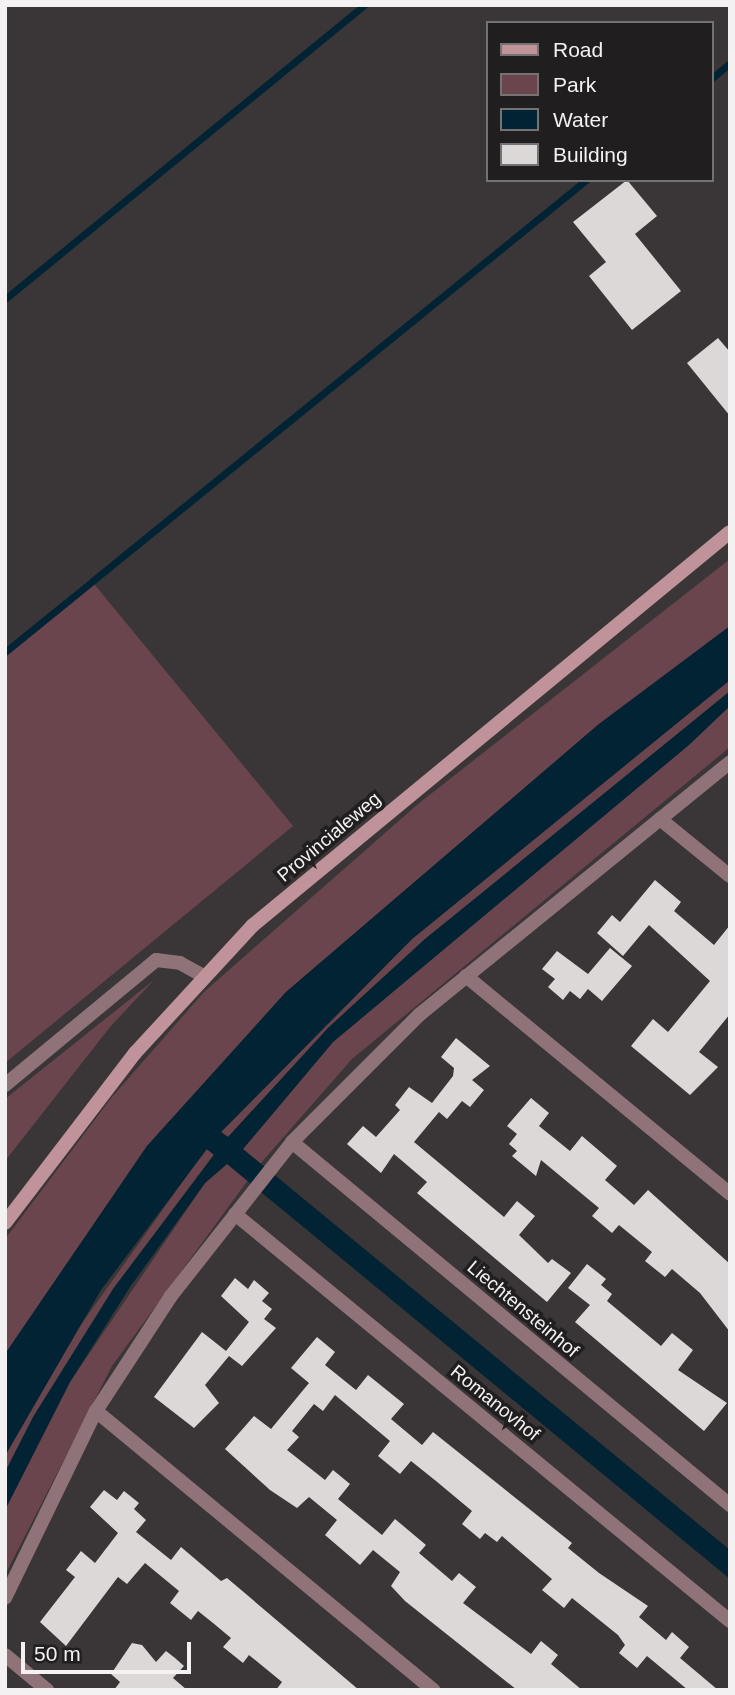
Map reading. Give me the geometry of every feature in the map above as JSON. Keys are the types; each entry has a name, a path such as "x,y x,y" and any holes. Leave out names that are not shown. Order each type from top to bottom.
{"main road":[{"name":"Provincialeweg","path":"5,1223 54,1154 202,975 252,926 730,532"}],"street":[{"path":"5,1598 96,1412 171,1296 292,1142 466,976 730,762"},
{"path":"660,819 730,876"},
{"path":"5,1085 156,960 180,962 202,975"},
{"path":"466,976 730,1194"},
{"name":"Liechtensteinhof","path":"292,1142 730,1505"},
{"name":"Romanovhof","path":"236,1214 730,1621"},
{"path":"96,1412 433,1690"},
{"path":"5,1655 47,1690"}],"green space":[{"path":"730,559 730,626 599,724 286,992 147,1146 5,1354 5,1239 112,1097 204,992 418,804"},
{"path":"90,579 293,826 5,1063 5,649"},
{"path":"730,680 730,691 643,767 425,939 328,1028 228,1137 221,1132 412,939"},
{"path":"730,706 730,747 352,1059 260,1164 243,1149 333,1042"},
{"path":"154,980 110,1027 5,1161 5,1099"},
{"path":"206,1149 214,1154 113,1289 5,1472 5,1456 58,1357"},
{"path":"227,1164 248,1180 112,1366 5,1575 5,1510 70,1382 205,1183"}],"water":[{"path":"730,626 730,680 412,939 221,1132 228,1137 328,1028 425,939 730,691 730,706 689,745 333,1042 243,1149 730,1550 730,1579 227,1164 205,1183 130,1287 70,1382 5,1510 5,1472 33,1417 113,1289 214,1155 207,1149 101,1290 5,1456 5,1354 147,1146 286,992 599,724"}],"building":[{"path":"624,182 629,182 657,216 635,234 681,291 632,330 589,276 606,262 573,222"},
{"path":"718,338 730,352 730,416 687,363"},
{"path":"655,880 681,902 674,911 714,945 730,925 730,1014 699,1052 718,1067 690,1095 631,1046 653,1019 668,1032 710,981 649,925 623,956 597,933 612,915 620,922"},
{"path":"610,948 632,966 602,1001 588,989 580,999 570,991 563,1000 548,987 555,979 542,969 557,951 588,974"},
{"path":"456,1038 490,1066 472,1080 484,1090 470,1107 462,1101 447,1119 439,1112 414,1142 504,1217 517,1201 535,1216 519,1235 548,1263 552,1259 571,1273 547,1302 417,1193 427,1182 394,1154 381,1173 347,1144 363,1126 376,1137 400,1110 395,1105 409,1087 432,1103 453,1076 454,1068 441,1057"},
{"path":"531,1098 549,1113 539,1126 570,1151 582,1136 617,1166 605,1180 634,1205 648,1190 730,1264 730,1332 700,1293 672,1269 665,1277 645,1261 652,1252 619,1225 612,1233 592,1216 599,1208 541,1160 536,1176 512,1156 517,1151 509,1144 517,1134 507,1126"},
{"path":"587,1264 606,1279 601,1285 612,1294 607,1301 661,1346 672,1333 693,1350 678,1370 727,1403 704,1431 575,1322 590,1305 568,1288"},
{"path":"235,1278 248,1289 254,1280 269,1293 262,1301 272,1309 264,1319 276,1328 242,1366 229,1356 205,1385 219,1403 194,1428 154,1397 202,1332 226,1351 249,1322 221,1296"},
{"path":"317,1337 335,1352 325,1365 356,1390 368,1375 404,1404 391,1419 422,1445 433,1432 572,1543 568,1548 648,1606 639,1617 666,1640 672,1632 689,1647 680,1658 718,1690 688,1690 647,1656 637,1668 619,1653 625,1645 618,1635 572,1598 564,1608 542,1590 552,1579 502,1536 497,1542 485,1533 480,1539 462,1524 472,1511 436,1481 411,1461 400,1474 378,1456 390,1441 335,1395 323,1411 314,1404 292,1431 299,1437 287,1450 325,1480 333,1470 350,1484 338,1499 382,1535 395,1519 426,1545 419,1553 452,1581 459,1573 476,1587 463,1603 531,1654 541,1641 558,1655 551,1664 582,1690 517,1690 405,1601 391,1586 400,1572 373,1550 360,1565 325,1535 337,1520 309,1497 297,1508 270,1490 225,1449 254,1416 271,1429 309,1383 291,1368"},
{"path":"104,1490 117,1500 124,1491 139,1503 134,1509 146,1520 136,1532 171,1560 181,1547 221,1581 227,1578 359,1690 276,1690 282,1682 249,1655 243,1663 223,1647 231,1638 213,1623 198,1611 191,1620 170,1603 179,1591 145,1563 127,1584 118,1577 66,1646 40,1622 75,1577 66,1570 81,1551 95,1563 118,1533 90,1507"},
{"path":"132,1643 142,1645 156,1662 166,1651 175,1658 184,1666 173,1678 187,1690 114,1690 120,1682 111,1674"}],"waterway":[{"path":"5,299 364,5"},
{"path":"714,76 730,63"},
{"path":"5,652 584,182"}]}
